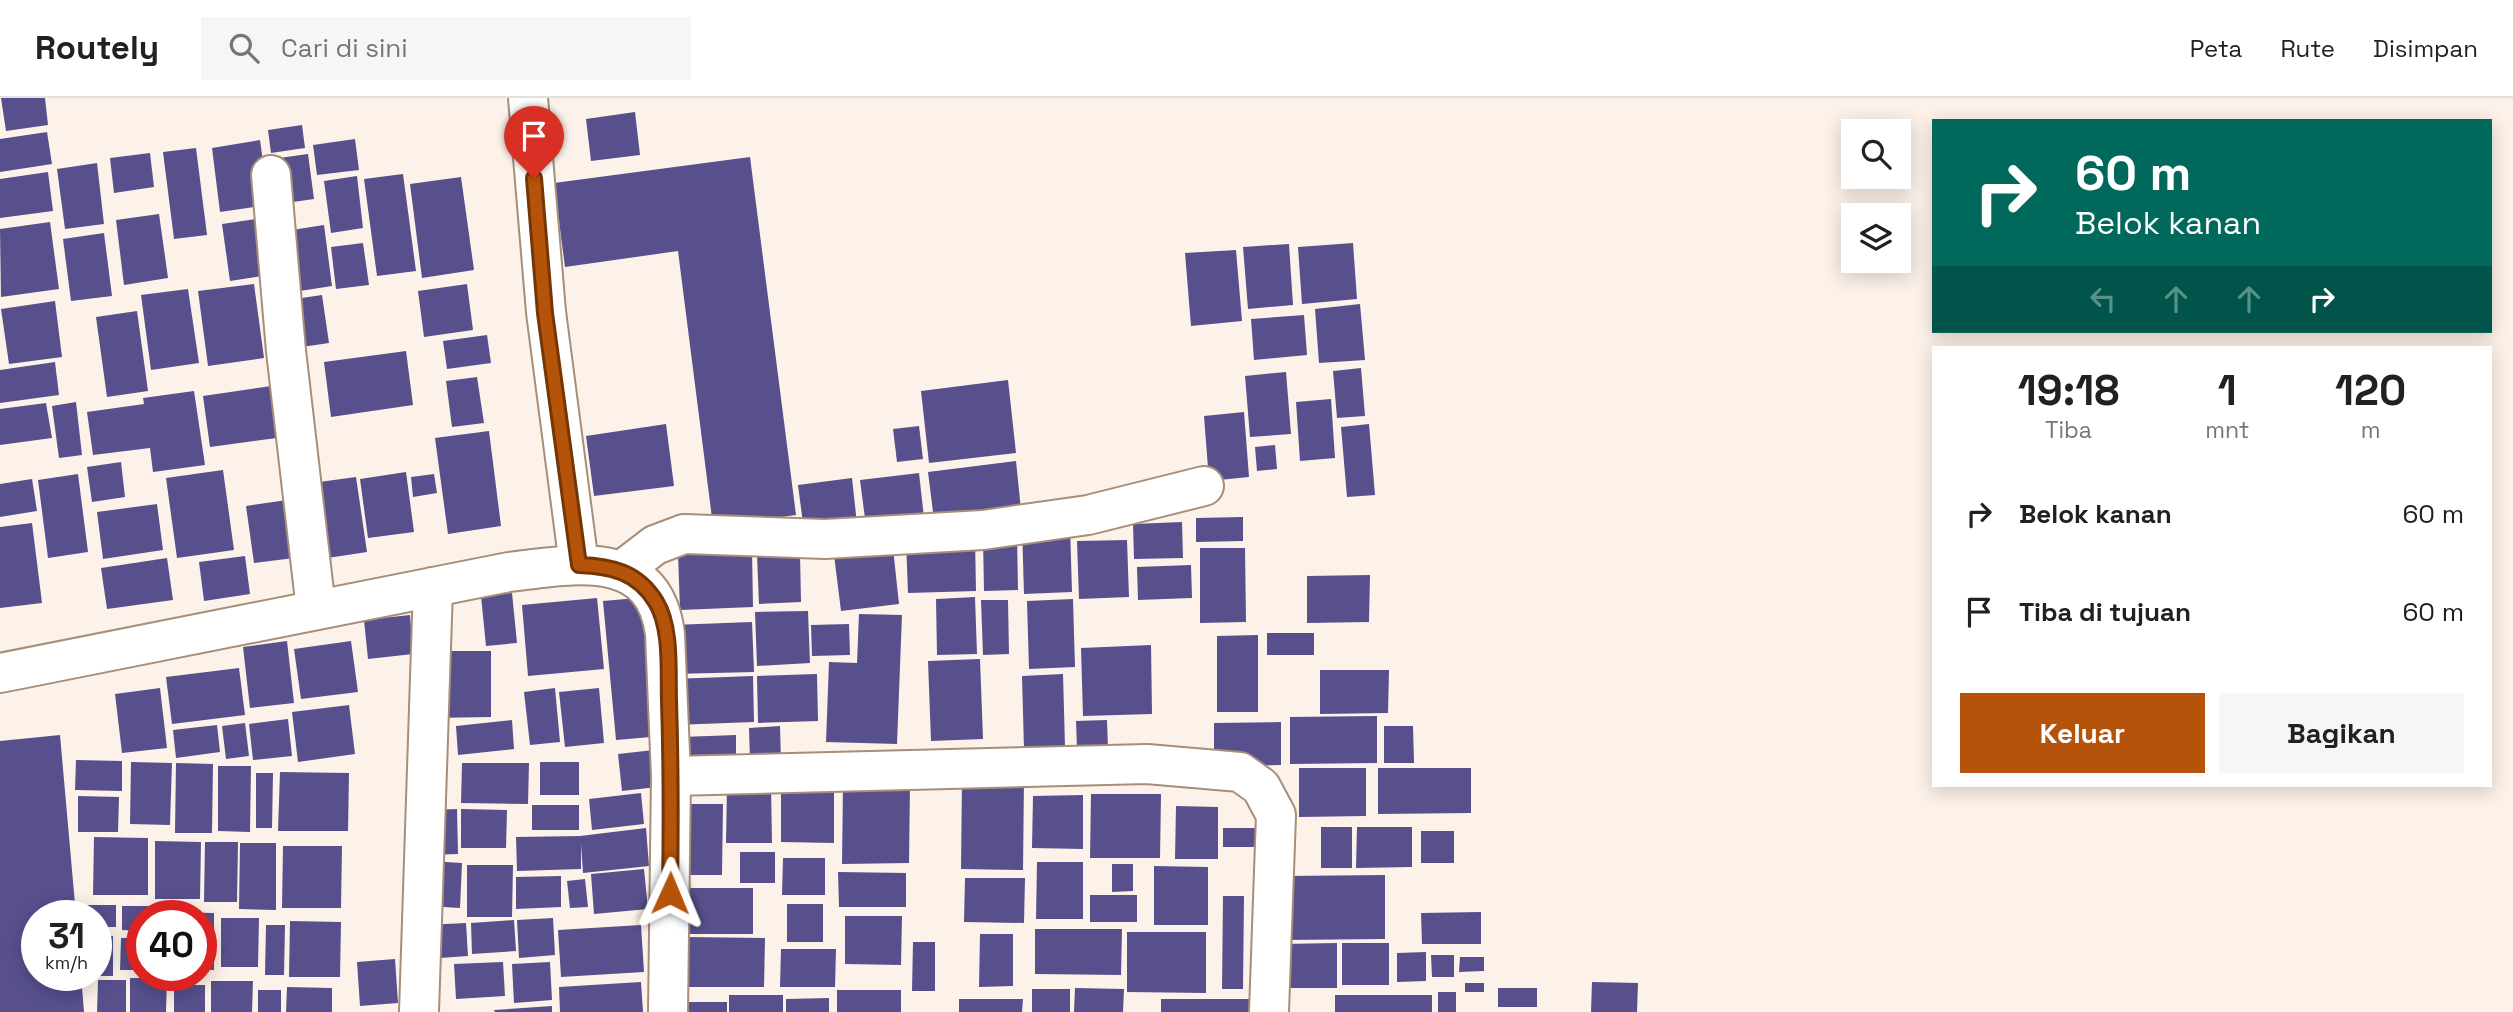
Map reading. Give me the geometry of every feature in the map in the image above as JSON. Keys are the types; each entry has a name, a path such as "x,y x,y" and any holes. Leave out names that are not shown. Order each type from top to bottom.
{"street":[{"path":"528,98 545,313 579,565"},
{"path":"271,175 286,351 316,609"},
{"path":"621,571 655,545 684,534 825,539 984,530 1088,515 1204,486"},
{"path":"0,673 509,572 579,565 608,566 621,571 643,585 662,614 668,674 671,776 668,1012"},
{"path":"419,1012 433,587"},
{"path":"671,776 1147,764 1240,772 1261,787 1276,815 1269,1012"}],"building":[{"path":"1,98 45,98 48,125 6,131"},
{"path":"635,112 640,155 591,161 586,119"},
{"path":"302,125 305,148 271,153 268,130"},
{"path":"47,132 52,164 0,172 0,139"},
{"path":"355,139 359,170 317,175 313,145"},
{"path":"260,140 269,205 220,212 212,148"},
{"path":"196,148 207,235 174,239 163,152"},
{"path":"150,153 154,187 114,193 110,158"},
{"path":"308,154 314,199 279,204 272,159"},
{"path":"750,157 796,515 713,526 678,251 565,267 554,183"},
{"path":"97,163 104,224 65,229 57,169"},
{"path":"48,172 53,211 0,218 0,179"},
{"path":"403,174 416,271 377,276 364,179"},
{"path":"357,176 363,228 331,233 324,181"},
{"path":"461,177 474,270 422,278 410,184"},
{"path":"159,214 168,278 124,285 116,220"},
{"path":"269,217 276,274 230,281 222,224"},
{"path":"50,222 59,289 1,297 0,229"},
{"path":"324,225 332,286 287,293 279,232"},
{"path":"104,233 112,296 71,301 63,239"},
{"path":"363,243 369,285 336,289 331,247"},
{"path":"1353,243 1357,299 1302,304 1298,247"},
{"path":"1289,244 1293,305 1248,309 1243,247"},
{"path":"1236,250 1242,321 1191,326 1185,253"},
{"path":"254,284 264,358 208,366 198,291"},
{"path":"467,284 473,330 424,337 418,291"},
{"path":"188,289 199,363 151,370 141,295"},
{"path":"322,295 329,343 295,348 288,300"},
{"path":"55,301 62,357 9,364 1,309"},
{"path":"1360,304 1365,360 1319,363 1315,309"},
{"path":"137,311 148,391 107,397 96,317"},
{"path":"1304,315 1307,355 1254,360 1251,319"},
{"path":"487,335 491,363 447,369 443,341"},
{"path":"406,351 413,405 331,417 324,362"},
{"path":"55,362 59,395 0,403 0,370"},
{"path":"1361,368 1365,416 1337,418 1333,371"},
{"path":"1286,372 1291,434 1250,437 1245,376"},
{"path":"477,377 484,423 452,427 446,381"},
{"path":"1008,380 1016,453 929,463 921,391"},
{"path":"285,384 292,436 210,447 203,396"},
{"path":"194,391 205,465 153,472 150,448 93,455 87,412 144,404 143,398"},
{"path":"1331,399 1335,458 1300,461 1296,402"},
{"path":"76,402 82,455 59,458 52,406"},
{"path":"46,403 52,438 0,445 0,409"},
{"path":"1244,412 1249,477 1209,481 1204,416"},
{"path":"666,424 674,486 594,496 586,436"},
{"path":"1369,424 1375,495 1347,497 1341,427"},
{"path":"919,426 923,459 897,462 893,429"},
{"path":"489,431 501,526 448,534 435,438"},
{"path":"1275,445 1277,469 1257,471 1255,447"},
{"path":"1016,461 1021,510 934,520 928,472"},
{"path":"121,462 125,497 92,502 87,467"},
{"path":"223,470 234,550 177,558 166,478"},
{"path":"406,472 414,532 368,538 360,479"},
{"path":"919,473 924,518 866,526 860,480"},
{"path":"78,474 88,552 48,558 38,480"},
{"path":"434,474 437,493 413,497 411,477"},
{"path":"356,477 367,552 321,559 312,483"},
{"path":"852,478 857,524 804,531 798,485"},
{"path":"32,479 37,511 0,517 0,484"},
{"path":"287,500 294,558 254,563 246,506"},
{"path":"157,504 163,550 103,559 97,512"},
{"path":"1243,517 1243,541 1196,542 1196,518"},
{"path":"1182,522 1183,558 1134,559 1133,524"},
{"path":"32,523 42,603 0,608 0,527"},
{"path":"1070,526 1072,592 1024,594 1022,527"},
{"path":"1017,536 1018,590 984,591 983,537"},
{"path":"975,538 976,591 908,593 906,540"},
{"path":"892,539 899,604 841,611 833,547"},
{"path":"1127,540 1129,597 1079,599 1077,541"},
{"path":"1200,548 1245,548 1246,622 1200,623"},
{"path":"752,550 753,607 680,610 678,553"},
{"path":"800,553 801,602 759,604 757,555"},
{"path":"245,556 250,594 204,601 199,562"},
{"path":"167,558 173,600 107,609 101,568"},
{"path":"1191,565 1192,598 1138,600 1137,567"},
{"path":"1370,575 1369,622 1307,623 1307,576"},
{"path":"512,593 517,643 486,646 481,596"},
{"path":"649,597 663,736 616,740 603,601"},
{"path":"975,597 977,654 937,655 936,599"},
{"path":"597,598 604,669 528,676 522,605"},
{"path":"1073,599 1075,667 1029,669 1027,601"},
{"path":"981,600 1008,600 1009,654 983,655"},
{"path":"808,611 810,663 757,666 755,612"},
{"path":"859,614 902,615 897,744 826,742 829,662 857,663"},
{"path":"410,615 413,654 368,659 364,620"},
{"path":"752,622 754,672 673,674 672,625"},
{"path":"849,624 850,655 812,656 811,625"},
{"path":"1267,633 1314,633 1314,655 1267,655"},
{"path":"1258,635 1258,712 1217,712 1217,636"},
{"path":"287,641 294,703 250,708 243,647"},
{"path":"351,641 358,692 301,699 294,649"},
{"path":"1151,645 1152,714 1083,716 1081,648"},
{"path":"433,651 491,651 491,717 433,718"},
{"path":"980,659 983,739 931,741 928,661"},
{"path":"239,668 245,715 172,724 166,677"},
{"path":"1320,670 1389,670 1388,713 1320,714"},
{"path":"817,674 818,721 758,723 757,676"},
{"path":"1063,674 1065,747 1024,749 1022,676"},
{"path":"753,676 754,722 674,725 672,679"},
{"path":"160,688 167,748 122,753 115,694"},
{"path":"555,688 560,742 530,745 524,692"},
{"path":"599,688 604,743 565,747 559,692"},
{"path":"349,705 355,754 298,762 292,712"},
{"path":"1377,716 1377,763 1290,764 1290,717"},
{"path":"288,719 292,756 253,760 249,724"},
{"path":"512,720 514,749 458,755 456,726"},
{"path":"1107,720 1108,749 1077,749 1076,721"},
{"path":"1281,722 1281,765 1214,766 1214,723"},
{"path":"245,723 249,756 226,759 222,726"},
{"path":"217,725 220,752 176,758 173,730"},
{"path":"780,726 781,762 750,763 749,728"},
{"path":"1384,726 1413,726 1414,763 1384,763"},
{"path":"60,735 75,900 21,900 21,991 82,991 84,1012 0,1012 0,741"},
{"path":"736,735 736,767 682,769 681,737"},
{"path":"663,749 666,786 622,791 618,754"},
{"path":"76,760 122,761 122,791 75,790"},
{"path":"131,762 172,763 170,825 130,824"},
{"path":"540,762 579,762 579,795 540,795"},
{"path":"176,763 213,764 212,833 175,833"},
{"path":"462,763 529,763 528,804 461,803"},
{"path":"218,766 251,766 250,832 218,831"},
{"path":"1299,768 1366,768 1366,816 1299,817"},
{"path":"1378,768 1471,768 1471,813 1378,814"},
{"path":"280,772 349,773 348,831 278,831"},
{"path":"256,773 273,773 272,828 256,828"},
{"path":"962,779 1024,779 1023,870 961,869"},
{"path":"781,780 834,780 834,843 781,842"},
{"path":"910,784 909,863 842,864 843,785"},
{"path":"727,785 771,785 772,843 726,843"},
{"path":"641,793 644,824 592,830 589,799"},
{"path":"1091,794 1161,794 1160,858 1090,858"},
{"path":"1083,795 1083,849 1032,848 1033,796"},
{"path":"78,796 119,797 118,832 78,832"},
{"path":"684,804 723,804 722,875 684,875"},
{"path":"532,805 579,805 579,830 532,830"},
{"path":"1176,806 1218,807 1218,859 1175,859"},
{"path":"457,809 458,854 429,855 428,810"},
{"path":"461,809 507,810 506,848 461,848"},
{"path":"1321,827 1352,827 1352,868 1321,868"},
{"path":"1357,827 1412,827 1412,867 1356,868"},
{"path":"646,828 649,866 583,873 581,844 581,869 517,871 516,837 580,836"},
{"path":"1223,828 1256,828 1256,847 1223,847"},
{"path":"1421,831 1454,831 1454,863 1421,863"},
{"path":"94,837 148,838 148,895 93,895"},
{"path":"155,841 201,842 200,899 155,899"},
{"path":"205,842 238,842 237,902 204,900"},
{"path":"240,843 276,843 276,910 239,909"},
{"path":"283,846 342,846 341,908 282,908"},
{"path":"740,852 775,852 775,883 740,883"},
{"path":"783,858 825,858 825,895 782,895"},
{"path":"429,861 462,863 460,908 427,906"},
{"path":"1037,862 1083,862 1083,919 1036,919"},
{"path":"1112,864 1133,864 1133,891 1112,892"},
{"path":"467,865 513,865 512,917 467,917"},
{"path":"1154,866 1208,867 1208,925 1154,925"},
{"path":"644,869 648,909 594,914 591,874"},
{"path":"838,872 906,873 906,907 839,907"},
{"path":"1385,875 1385,939 1285,940 1285,876"},
{"path":"561,876 561,907 516,909 516,877"},
{"path":"965,878 1025,878 1024,923 964,922"},
{"path":"585,879 588,907 570,908 567,881"},
{"path":"674,888 753,888 753,934 674,934"},
{"path":"1090,895 1137,895 1137,922 1090,922"},
{"path":"1223,896 1244,896 1243,989 1222,989"},
{"path":"787,904 823,904 823,942 787,942"},
{"path":"112,905 116,905 116,927 112,927"},
{"path":"122,906 126,906 126,930 122,930"},
{"path":"1481,912 1481,944 1422,944 1421,913"},
{"path":"845,916 902,916 901,965 845,964"},
{"path":"221,918 259,918 258,967 221,967"},
{"path":"553,918 555,955 519,958 517,920"},
{"path":"514,920 516,951 472,954 471,923"},
{"path":"290,921 341,922 340,977 289,977"},
{"path":"466,923 468,956 426,959 425,925"},
{"path":"266,925 285,925 284,975 265,975"},
{"path":"641,925 644,972 561,977 558,930"},
{"path":"1035,929 1122,929 1121,975 1035,974"},
{"path":"1127,932 1206,932 1206,993 1127,992"},
{"path":"980,934 1013,934 1013,986 979,987"},
{"path":"112,936 113,936 112,976"},
{"path":"687,937 765,938 764,987 686,987"},
{"path":"121,938 126,938 126,970 120,970"},
{"path":"913,942 935,942 935,991 912,991"},
{"path":"1337,943 1337,988 1283,988 1282,944"},
{"path":"1342,943 1389,943 1389,985 1342,985"},
{"path":"781,949 836,949 835,987 780,987"},
{"path":"1426,952 1426,981 1397,982 1397,953"},
{"path":"1431,955 1454,955 1454,977 1432,977"},
{"path":"1460,957 1484,957 1484,971 1459,972"},
{"path":"395,959 398,1003 360,1006 357,962"},
{"path":"503,962 505,996 456,999 454,964"},
{"path":"550,962 552,1000 514,1003 512,964"},
{"path":"112,980 126,980 126,1012 97,1012 98,991 112,991"},
{"path":"217,981 253,981 252,1012 211,1012 211,991 217,991"},
{"path":"641,982 643,1012 560,1012 559,987"},
{"path":"1592,982 1638,983 1637,1012 1591,1012"},
{"path":"1465,983 1484,983 1484,992 1465,992"},
{"path":"287,987 332,988 332,1012 286,1012"},
{"path":"1075,988 1124,989 1123,1012 1074,1012"},
{"path":"1498,988 1537,988 1537,1007 1498,1007"},
{"path":"1032,989 1070,989 1070,1012 1032,1012"},
{"path":"258,990 281,990 281,1012 258,1012"},
{"path":"837,990 901,990 901,1012 837,1012"},
{"path":"130,991 167,991 166,1012 130,1012"},
{"path":"174,991 205,991 205,1012 174,1012"},
{"path":"1438,992 1456,992 1456,1012 1438,1012"},
{"path":"729,995 783,995 783,1012 729,1012"},
{"path":"1335,995 1432,995 1432,1012 1335,1012"},
{"path":"829,998 829,1012 786,1012 786,999"},
{"path":"959,999 1023,999 1022,1012 959,1012"},
{"path":"1161,999 1254,999 1254,1012 1161,1012"},
{"path":"671,1002 727,1002 727,1012 671,1012"},
{"path":"552,1006 552,1012 494,1010"}],"route":[{"path":"534,178 545,313 579,565 608,566 628,574 643,585 656,601 662,614 668,674 671,776 670,893"}]}
